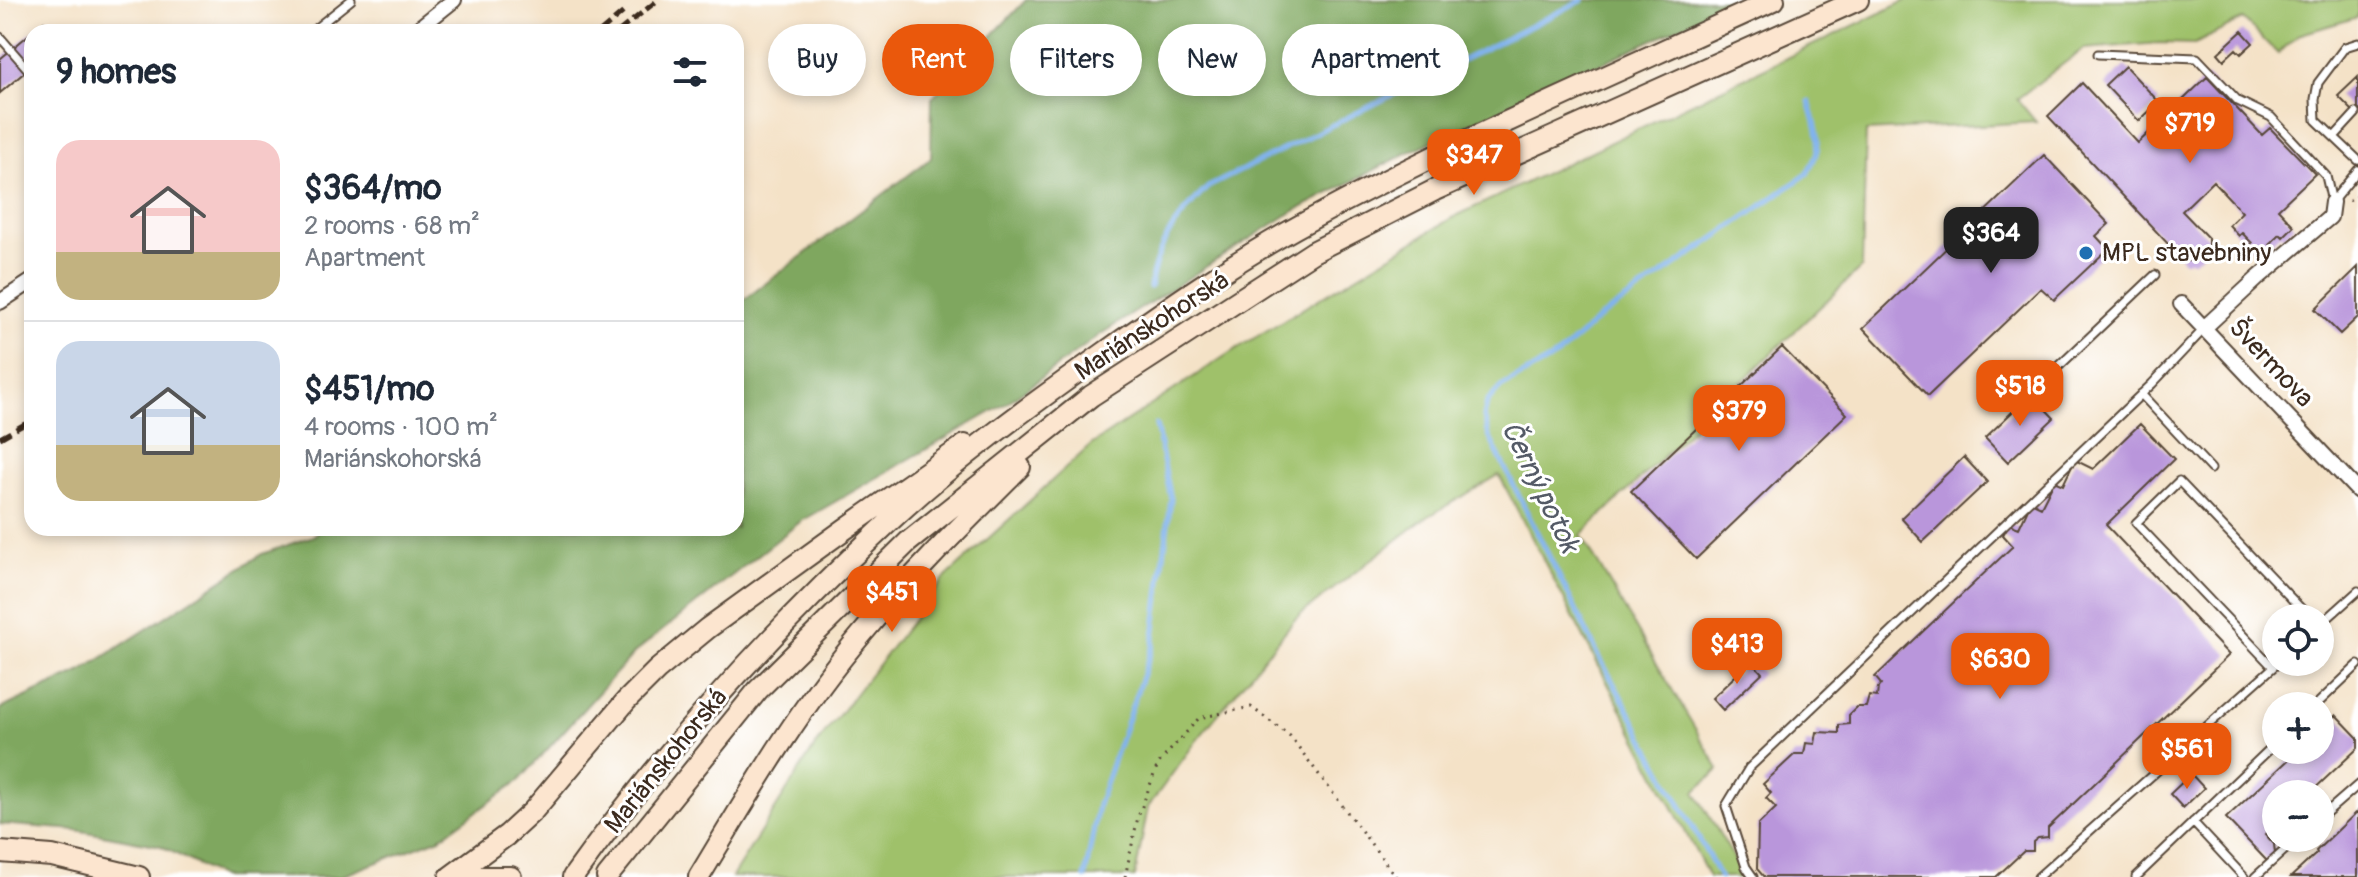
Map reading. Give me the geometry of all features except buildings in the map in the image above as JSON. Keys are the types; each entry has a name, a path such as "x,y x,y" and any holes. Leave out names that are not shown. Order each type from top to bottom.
{"main road":[{"name":"Mariánskohorská","path":"573,877 623,809 745,664 892,519 1020,413 1159,314 1305,223 1420,163 1774,0"},
{"name":"Mariánskohorská","path":"607,877 758,690 908,542 1091,396 1313,252 1435,190 1858,0"},
{"path":"699,877 790,730 860,635 945,542 1091,396"},
{"path":"450,877 507,835 533,811 626,701 657,670 708,628 943,458 1020,413"},
{"path":"0,852 52,856 139,877"},
{"path":"463,877 511,877"}],"street":[{"path":"424,24 454,0"},
{"path":"2204,328 2330,217 2332,202"},
{"path":"0,302 24,286"},
{"name":"Švermova","path":"2181,304 2358,491"}],"lane":[{"path":"321,24 351,0"},
{"path":"0,37 24,65"},
{"path":"2358,43 2345,47 2318,83 2315,99 2316,120 2358,160"},
{"path":"2098,54 2197,58 2238,101 2271,117 2326,176 2332,202"},
{"path":"2334,137 2356,113"},
{"path":"2332,202 2358,170"},
{"path":"2054,371 2155,275"},
{"path":"1753,877 1746,867 1726,806 1749,768 2141,394 2204,328"},
{"path":"2141,394 2211,469"},
{"path":"2262,650 2136,523 2179,481 2297,604"},
{"path":"2334,612 2358,591"},
{"path":"2330,692 2358,665"},
{"path":"2038,877 2263,676"},
{"path":"2136,877 2262,756"},
{"path":"2334,806 2358,785"},
{"path":"2193,822 2244,877"},
{"path":"2255,877 2283,852"}],"path":[{"path":"1125,877 1138,817 1158,764 1199,718 1251,707 1290,736 1396,877"}],"green space":[{"path":"1026,0 1739,0 1407,153 1287,215 1101,334 1007,403 800,522 634,653 520,780 440,838 339,877 221,877 161,846 76,830 0,824 0,709 82,671 262,554 313,536 744,536 744,300 931,158 932,98 994,96 994,33"},
{"path":"1907,0 2358,0 2358,17 2298,35 2278,54 2243,19 2195,44 2160,43 2083,49 2017,99 2036,122 1866,131 1862,267 1581,535 1719,769 1695,792 1745,877 1709,877 1499,475 1424,519 1296,618 1197,740 1148,807 1135,877 732,877 815,746 946,577 1091,445 1228,354 1452,218"}],"waterway":[{"path":"1150,287 1163,244 1187,209 1208,187 1583,0"},
{"name":"Černý potok","path":"1720,877 1601,660 1489,436 1484,417 1487,402 1501,387 1558,355 1598,319 1807,174 1818,146 1809,101"},
{"path":"1085,877 1098,805 1153,645 1171,499 1156,425"}],"railway":[{"path":"628,24 658,0"},
{"path":"609,24 626,10"},
{"path":"0,438 24,424"}],"place":[{"name":"MPL stavebniny","path":"2086,253"}]}
